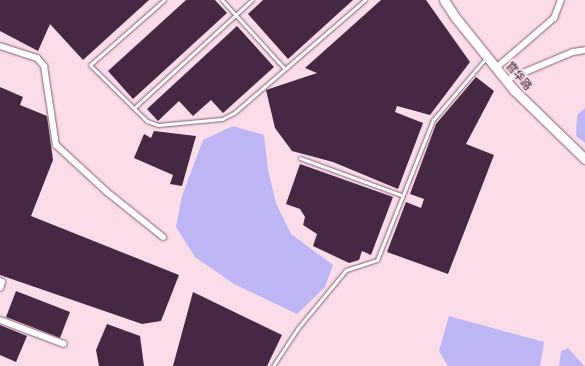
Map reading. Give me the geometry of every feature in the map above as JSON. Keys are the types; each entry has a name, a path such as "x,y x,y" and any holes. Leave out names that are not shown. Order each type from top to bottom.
{"main road":[{"name":"官华路","path":"444,0 506,80 585,159"}],"street":[{"path":"496,68 554,18 561,0"},
{"path":"0,46 37,58 44,66 56,144 107,192 162,236"},
{"path":"506,80 573,52 585,50"},
{"path":"0,281 2,282 0,288"},
{"path":"0,320 64,344"}],"lane":[{"path":"164,0 90,65 147,121 158,125 222,119 234,113 365,0"},
{"path":"222,0 285,69"},
{"path":"134,108 252,0"},
{"path":"273,366 298,328 346,270 377,260 401,195 433,120 487,57"},
{"path":"300,158 401,195"}],"shaded area":[{"path":"585,108 585,143 576,136 577,115"},
{"path":"233,126 264,135 268,170 276,203 291,234 333,265 325,287 297,314 234,284 195,257 176,227 182,196 203,140"},
{"path":"449,316 544,342 540,366 448,366 439,351"},
{"path":"568,348 584,366 559,366 561,351"}],"building":[{"path":"0,0 149,0 83,60 50,24 38,51 0,31"},
{"path":"186,0 215,0 227,13 133,99 108,71"},
{"path":"263,0 353,0 288,59 248,14"},
{"path":"381,0 426,0 470,62 430,115 397,106 395,112 423,123 398,189 333,162 292,151 275,128 266,90 317,73 305,68"},
{"path":"237,26 274,67 223,113 211,100 193,116 179,101 158,121 147,109"},
{"path":"476,77 494,91 466,144 494,155 448,274 387,252 406,202 421,208 424,199 410,194 436,124"},
{"path":"0,87 23,97 20,105 47,116 53,160 31,216 179,275 161,321 142,324 0,275"},
{"path":"154,131 196,136 182,186 170,184 173,175 134,158 144,134 151,138"},
{"path":"300,164 393,197 371,255 362,251 359,260 349,263 313,246 317,234 303,225 305,217 300,209 286,204"},
{"path":"16,291 70,312 60,338 6,317"},
{"path":"193,292 282,335 267,366 173,366"},
{"path":"107,324 140,336 144,366 99,366 96,350"},
{"path":"0,325 27,336 16,362 0,355"}]}
